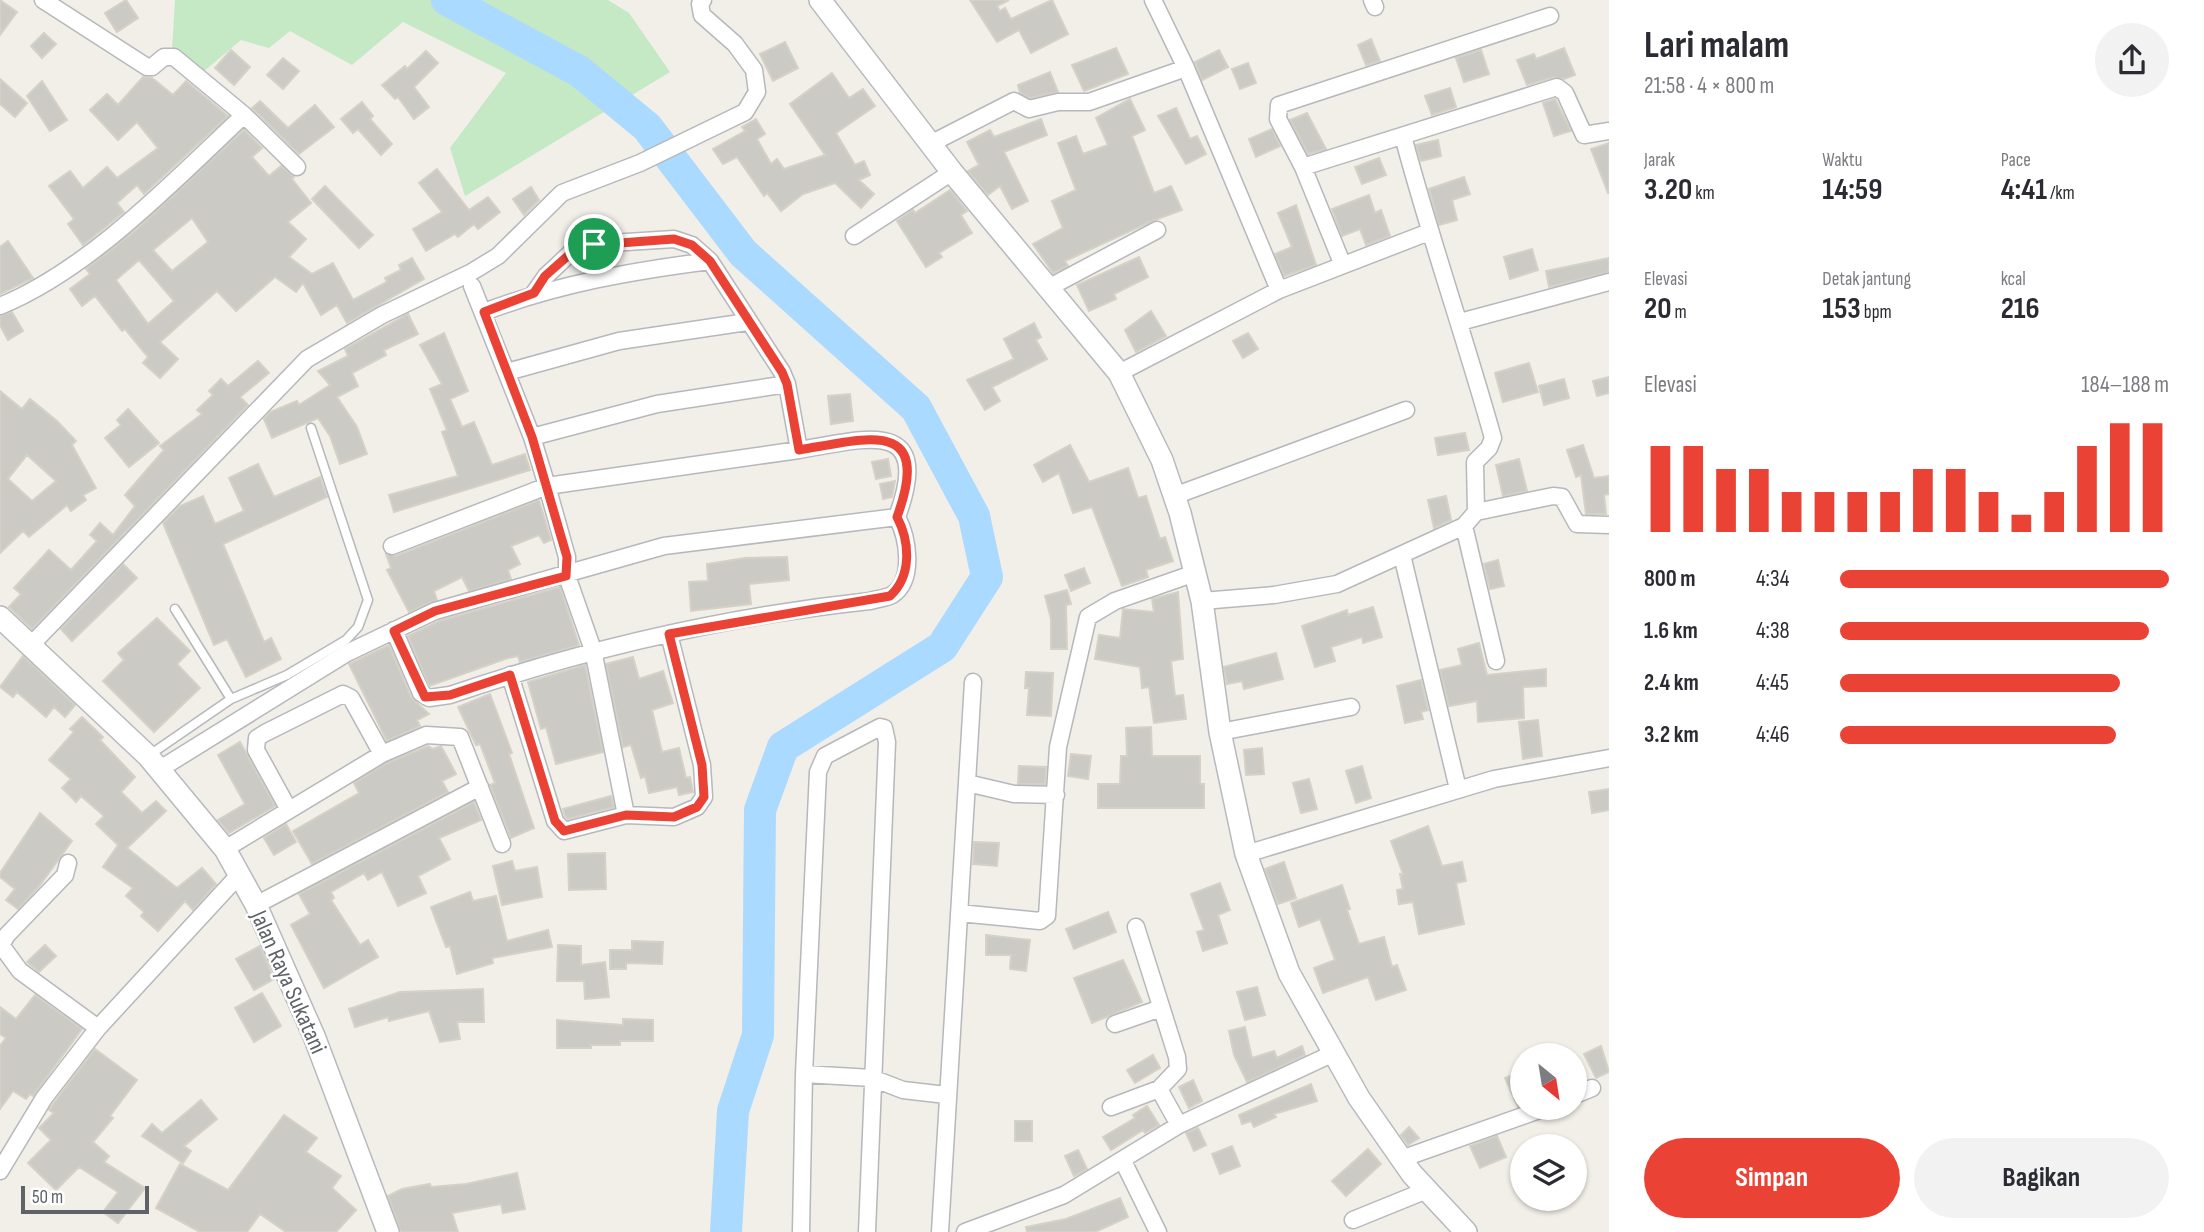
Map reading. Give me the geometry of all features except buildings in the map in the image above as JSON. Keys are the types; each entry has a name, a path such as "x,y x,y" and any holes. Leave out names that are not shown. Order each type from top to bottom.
{"street":[{"path":"43,0 147,67 152,67 164,57 173,58 244,115 297,167"},
{"path":"31,645 307,359 382,315 470,273 498,256 562,194 640,163 745,111 757,92 754,70 735,44 702,15 700,4 703,0"},
{"path":"820,0 952,172 1119,373 1162,460 1174,496 1202,601 1220,732 1246,854 1289,973 1359,1097 1401,1159 1466,1232"},
{"path":"1153,0 1186,68 1279,290"},
{"path":"1342,263 1303,167 1278,119 1279,105 1550,16"},
{"path":"932,143 1014,101 1028,109 1058,102 1089,102 1186,68"},
{"path":"1303,167 1557,87 1565,93 1584,135 1609,131"},
{"path":"0,306 55,279 144,210 244,115"},
{"path":"1202,601 1274,595 1336,584 1465,526 1476,512 1475,463 1489,448 1493,438 1460,322 1429,232 1403,136"},
{"path":"854,236 952,172"},
{"path":"1048,288 1157,230"},
{"path":"1119,373 1279,290 1342,263 1429,232"},
{"path":"534,293 545,276 579,246 674,239 692,245 710,261 787,384 799,450"},
{"path":"484,312 534,293 614,274 710,261"},
{"path":"1460,322 1609,282"},
{"path":"472,285 508,372 547,486 567,557 566,576 593,650 626,815"},
{"path":"508,372 619,341 747,322"},
{"path":"532,437 657,404 787,384"},
{"path":"1174,496 1406,410"},
{"path":"392,546 547,486 875,438 891,441 900,449 906,466 908,487 897,517 904,534 905,572 901,586 890,596 669,634 593,650 450,695 425,697 394,631"},
{"path":"1476,512 1558,495 1566,502 1574,523 1609,525"},
{"path":"154,762 347,653 435,611 566,576 664,546 897,517"},
{"path":"1465,526 1496,661"},
{"path":"1402,555 1458,789"},
{"path":"959,913 1040,921 1047,916 1058,747 1088,617 1115,601 1195,573"},
{"name":"Jalan Raya Sukatani","path":"0,617 154,762 225,849 256,905 314,1036 388,1232"},
{"path":"510,675 558,826 568,831 626,815 674,817 697,807 704,797 702,765 669,634"},
{"path":"940,1232 946,1095 973,682"},
{"path":"289,810 256,750 257,738 265,733 343,694 351,698 382,754"},
{"path":"1220,732 1351,707"},
{"path":"801,1232 804,1074 818,772 825,757 884,727 887,742 867,1232"},
{"path":"225,849 382,754 426,735 460,737 502,844"},
{"path":"1246,854 1523,771 1609,758"},
{"path":"967,783 1014,794 1056,795"},
{"path":"256,905 480,787"},
{"path":"68,863 65,875 7,934 1,945 20,971 98,1028"},
{"path":"1,1166 44,1098 98,1028 239,875"},
{"path":"1111,1107 1159,1089 1178,1069 1136,927"},
{"path":"1115,1024 1161,1008"},
{"path":"965,1232 1064,1195 1179,1125 1334,1052"},
{"path":"804,1074 872,1078 903,1090 946,1095"},
{"path":"1587,1090 1592,1088"},
{"path":"1159,1089 1179,1125"},
{"path":"1401,1159 1511,1120"},
{"path":"1123,1161 1158,1232"},
{"path":"1353,1220 1427,1190"}],"lane":[{"path":"154,762 231,699 287,675 346,640 358,627 368,600 311,428"},
{"path":"175,609 231,699"}],"green space":[{"path":"175,0 608,0 629,13 670,72 465,196 450,148 506,73 403,22 352,65 290,31 269,48 241,40 191,82 171,66"}],"waterway":[{"path":"447,0 579,71 647,127 743,253 916,408 974,516 987,577 942,647 783,747 760,810 758,1035 733,1111 726,1232"}],"route":[{"path":"674,239 692,245 710,261 747,322 782,372 787,384 799,450 875,438 891,441 900,449 906,466 908,487 897,517 904,534 906,563 901,586 890,596 669,634 702,765 704,797 697,807 674,817 626,815 564,831 555,821 510,675 450,695 425,697 403,656 394,631 435,611 566,576 567,557 532,437 484,312 534,293 545,276 573,249 594,244 674,239"}]}
